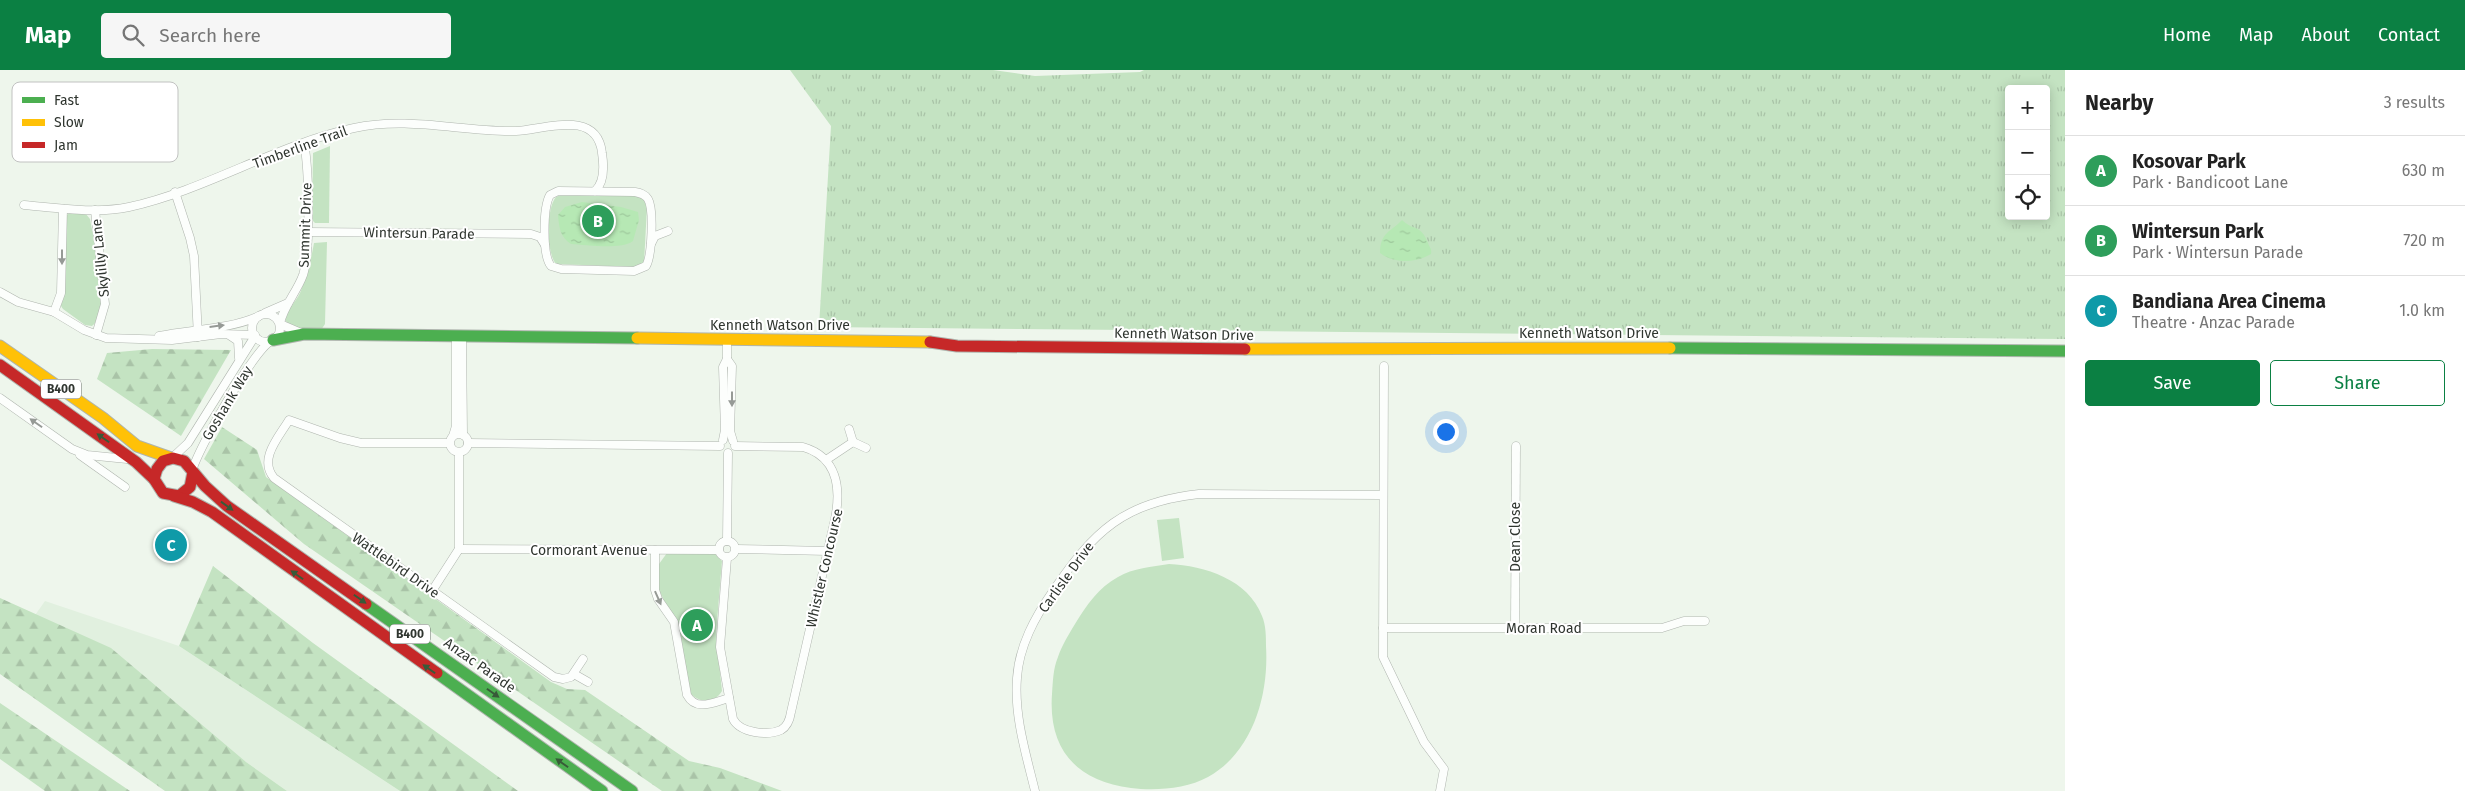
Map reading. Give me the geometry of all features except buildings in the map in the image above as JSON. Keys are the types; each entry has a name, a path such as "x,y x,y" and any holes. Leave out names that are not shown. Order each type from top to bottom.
{"street":[{"name":"Timberline Trail","path":"24,205 94,210 129,207 354,128 397,123 500,131 572,124 584,127 598,141 602,153 601,185 595,191"},
{"name":"Summit Drive","path":"280,324 304,271 307,232 304,144"},
{"path":"602,178 606,186 614,191"},
{"path":"595,191 635,192 645,195 650,205 651,219 648,264 643,268 634,270 557,269 548,261 545,246 546,202 552,193 595,191"},
{"path":"175,192 194,256 198,337"},
{"path":"54,312 61,293 63,209"},
{"name":"Skylilly Lane","path":"94,210 105,304 96,335"},
{"path":"650,245 655,236 668,231 657,227 651,219"},
{"path":"531,234 541,230 546,223"},
{"name":"Wintersun Parade","path":"307,232 531,234"},
{"path":"531,234 540,237 545,246"},
{"path":"0,292 18,302 54,312 96,335 115,340 152,338 172,340 225,334 255,335"},
{"path":"152,338 197,328 238,324 288,303"},
{"path":"271,314 280,324 280,332 272,340 262,341 255,335 252,324 260,315 271,314"},
{"name":"Kenneth Watson Drive","path":"280,324 304,334"},
{"name":"Goshank Way","path":"225,334 233,336 238,341 240,349 239,360"},
{"name":"Kenneth Watson Drive","path":"272,340 304,334 923,341 957,346 1306,350 1550,347 2065,351"},
{"name":"Goshank Way","path":"171,458 188,444 255,335"},
{"path":"459,336 463,435 468,442"},
{"path":"459,336 456,426 451,439 452,450 459,452 466,449 468,442"},
{"name":"Goshank Way","path":"192,472 199,450 244,374 264,347 272,340"},
{"path":"727,340 727,359 723,367 725,430 721,442 721,450 728,453"},
{"name":"B400","path":"0,346 102,418 137,446 183,461 192,472"},
{"path":"727,359 732,367 730,431 734,444"},
{"name":"B400","path":"0,365 136,462 154,479 161,492 192,502 212,512 602,791"},
{"path":"1384,366 1383,657 1424,742 1444,769 1440,791"},
{"path":"0,398 126,487"},
{"name":"Wattlebird Drive","path":"451,439 361,442 340,438 289,420 268,457 268,469 274,478 554,677 564,679 574,674"},
{"path":"849,429 853,442 866,448"},
{"path":"451,439 463,435"},
{"path":"468,442 721,442 727,438 734,444 804,447 818,453 826,460 853,442"},
{"path":"726,541 728,453 734,444"},
{"name":"Dean Close","path":"1515,627 1516,446"},
{"path":"72,449 87,455 121,458 136,462"},
{"path":"432,591 459,549 459,452"},
{"path":"154,479 159,464 171,458"},
{"name":"Whistler Concourse","path":"729,698 733,719 742,729 752,732 777,731 788,722 839,500 837,479 826,460"},
{"path":"174,496 183,494 188,489 192,472"},
{"name":"Anzac Parade","path":"192,472 207,489 227,506 632,791"},
{"name":"Carlisle Drive","path":"1035,791 1022,734 1018,705 1017,680 1021,655 1030,629 1047,600 1079,554 1103,530 1144,506 1178,497 1199,494 1383,495"},
{"path":"726,541 734,544 736,549"},
{"path":"726,541 722,543 719,550 721,555 727,558"},
{"name":"Cormorant Avenue","path":"459,549 719,550"},
{"path":"736,549 827,550"},
{"path":"727,558 736,549"},
{"path":"655,550 655,590 658,599 674,622 687,696 692,703 701,705 729,698 720,647 727,558"},
{"name":"Moran Road","path":"1383,628 1662,628 1684,621 1705,621"},
{"path":"583,660 574,674 588,682"}],"shaded area":[{"path":"45,601 179,646 400,791 287,791 246,762 19,638"}],"green space":[{"path":"790,70 993,70 1035,76 1140,72 1144,70 2065,70 2065,339 819,327 831,126"},
{"path":"330,146 329,223 315,223 312,220 313,153"},
{"path":"563,194 638,196 643,198 647,207 644,263 635,267 556,264 550,250 549,220 550,211 556,197"},
{"path":"69,213 85,213 90,219 95,243 102,291 98,318 92,326 85,325 61,306 66,216"},
{"path":"327,242 325,324 321,330 296,328 288,324 285,320 286,316 302,287 314,243"},
{"path":"152,349 231,350 181,436 97,379 107,353"},
{"path":"222,427 257,450 266,477 551,682 567,689 585,690 689,761 720,768 782,791 662,791 304,544 204,459"},
{"path":"1179,518 1184,558 1162,561 1157,520"},
{"path":"667,553 714,553 722,561 716,634 722,691 712,700 703,701 691,694 678,629 659,590 659,564"},
{"path":"1169,564 1197,568 1224,577 1247,593 1255,603 1263,620 1266,635 1265,684 1261,702 1255,721 1236,753 1224,766 1208,777 1180,787 1160,789 1131,788 1112,784 1095,778 1081,770 1069,759 1061,746 1055,731 1052,714 1055,666 1075,624 1088,604 1105,586 1118,577 1130,572"},
{"path":"213,566 313,643 518,791 400,791 179,646"},
{"path":"0,598 111,648 246,762 287,791 165,791 0,674"},
{"path":"0,703 130,791 45,791 0,759"}],"water":[{"path":"582,202 621,207 638,212 639,220 633,241 628,244 603,246 571,244 567,241 561,231 558,215 565,207"},
{"path":"1402,220 1423,233 1431,248 1431,254 1412,261 1398,261 1380,253 1380,246 1384,236"}],"traffic: fast":[{"path":"273,340 304,334 637,338"},
{"path":"1670,348 2065,351"},
{"path":"366,604 632,791"},
{"path":"437,673 602,791"}],"traffic: slow":[{"path":"637,338 930,342"},
{"path":"0,346 103,418 137,446 171,458"},
{"path":"1245,349 1670,348"}],"traffic: jam":[{"path":"930,342 957,346 1245,349"},
{"path":"0,365 136,462 154,479"},
{"path":"193,472 190,487 179,496 163,493 154,479 157,469 163,461 173,458 184,461 205,486 227,506 366,604"},
{"path":"174,496 193,502 212,512 437,673"}],"place":[{"name":"Wintersun Park","path":"598,221"},
{"name":"Bandiana Area Cinema","path":"171,545"},
{"name":"Kosovar Park","path":"697,625"}]}
